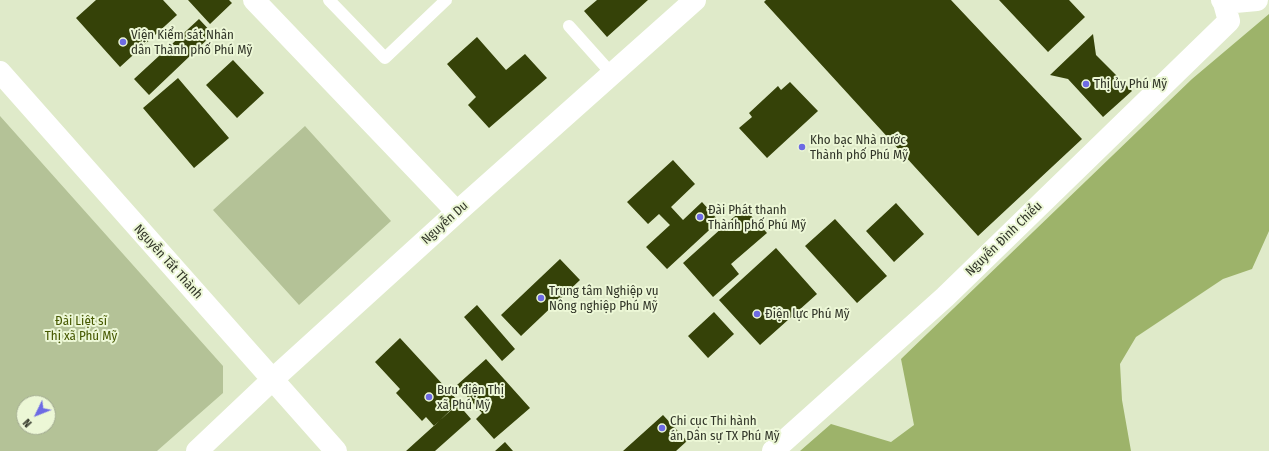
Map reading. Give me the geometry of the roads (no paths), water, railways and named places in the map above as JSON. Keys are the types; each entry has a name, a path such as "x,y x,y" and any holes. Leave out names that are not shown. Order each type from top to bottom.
{"street":[{"path":"254,0 457,212"},
{"name":"Nguyễn Du","path":"197,451 272,380 457,212 695,0"},
{"name":"Nguyễn Đình Chiểu","path":"773,451 945,297 1225,8 1256,0"},
{"name":"Nguyễn Tất Thành","path":"0,72 336,451"}],"lane":[{"path":"329,0 385,58 446,0"},
{"path":"570,26 612,74"}],"place":[{"name":"Viện Kiểm sát Nhân dân Thành phố Phú Mỹ","path":"123,42"},
{"name":"Thị ủy Phú Mỹ","path":"1086,84"},
{"name":"Kho bạc Nhà nước Thành phố Phú Mỹ","path":"802,147"},
{"name":"Đài Phát thanh Thành phố Phú Mỹ","path":"700,217"},
{"name":"Trung tâm Nghiệp vụ Nông nghiệp Phú Mỹ","path":"541,298"},
{"name":"Điện lực Phú Mỹ","path":"757,314"},
{"name":"Bưu điện Thị xã Phú Mỹ","path":"429,397"},
{"name":"Chi cục Thi hành án Dân sự TX Phú Mỹ","path":"662,428"}],"park label":[{"name":"Đài Liệt sĩ Thị xã Phú Mỹ","path":"81,328"}]}
